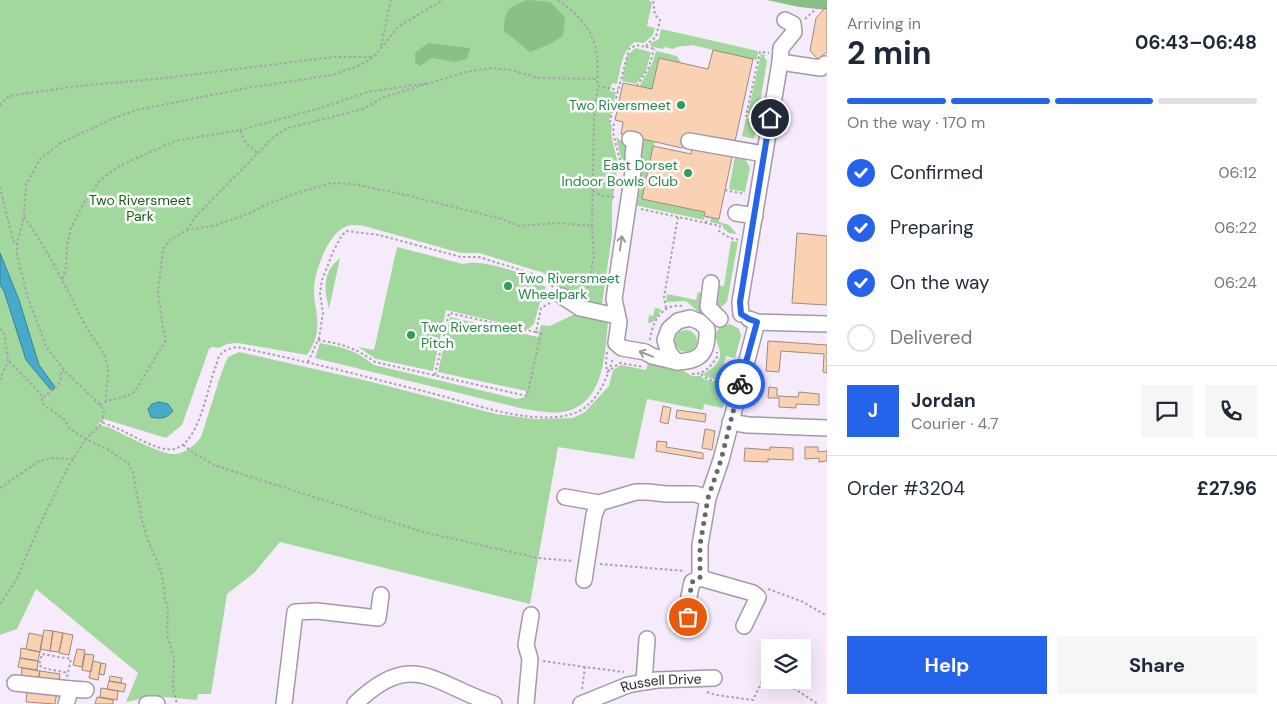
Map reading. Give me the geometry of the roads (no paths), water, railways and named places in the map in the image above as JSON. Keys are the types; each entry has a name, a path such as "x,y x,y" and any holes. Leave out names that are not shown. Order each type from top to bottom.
{"street":[{"path":"741,314 740,302 781,55 794,32 793,24 785,20"},
{"path":"781,55 821,68 825,64"},
{"path":"630,139 635,140 634,165 614,299 618,322 616,343 622,348 645,352 652,356 677,362 692,361 704,353 707,342 707,329 700,322 690,318 678,321 669,329 666,340 669,353 677,362"},
{"path":"689,141 764,154"},
{"path":"736,213 755,216"},
{"path":"711,283 708,307 720,319"},
{"path":"562,296 583,308 617,316"},
{"path":"707,329 720,319 741,314 757,322 827,324"},
{"path":"688,617 692,582 700,575 700,545 708,498 721,460 757,322"},
{"path":"730,422 748,425 827,428"},
{"path":"565,497 599,503 642,492 695,494 708,498"},
{"path":"584,580 594,514 599,503"},
{"path":"700,575 752,593 758,597 744,626"},
{"path":"284,704 295,612 317,611 378,618 381,595"},
{"path":"526,704 530,659 526,645 531,615"},
{"path":"644,682 647,639"},
{"path":"355,704 375,686 390,678 409,673 429,676 474,698 494,704"},
{"name":"Russell Drive","path":"581,699 612,699 628,685 644,682 714,678"},
{"path":"15,683 72,693"},
{"path":"147,704 156,704"}],"water":[{"path":"0,253 19,300 39,365 55,387 52,391 26,360 4,291 0,285"},
{"path":"159,402 168,404 173,411 163,418 151,417 148,409 152,404"}],"place":[{"name":"Two Riversmeet","path":"681,105"},
{"name":"East Dorset Indoor Bowls Club","path":"688,173"},
{"name":"Two Riversmeet Wheelpark","path":"508,286"},
{"name":"Two Riversmeet Pitch","path":"411,335"}],"park label":[{"name":"Two Riversmeet Park","path":"140,208"}]}
